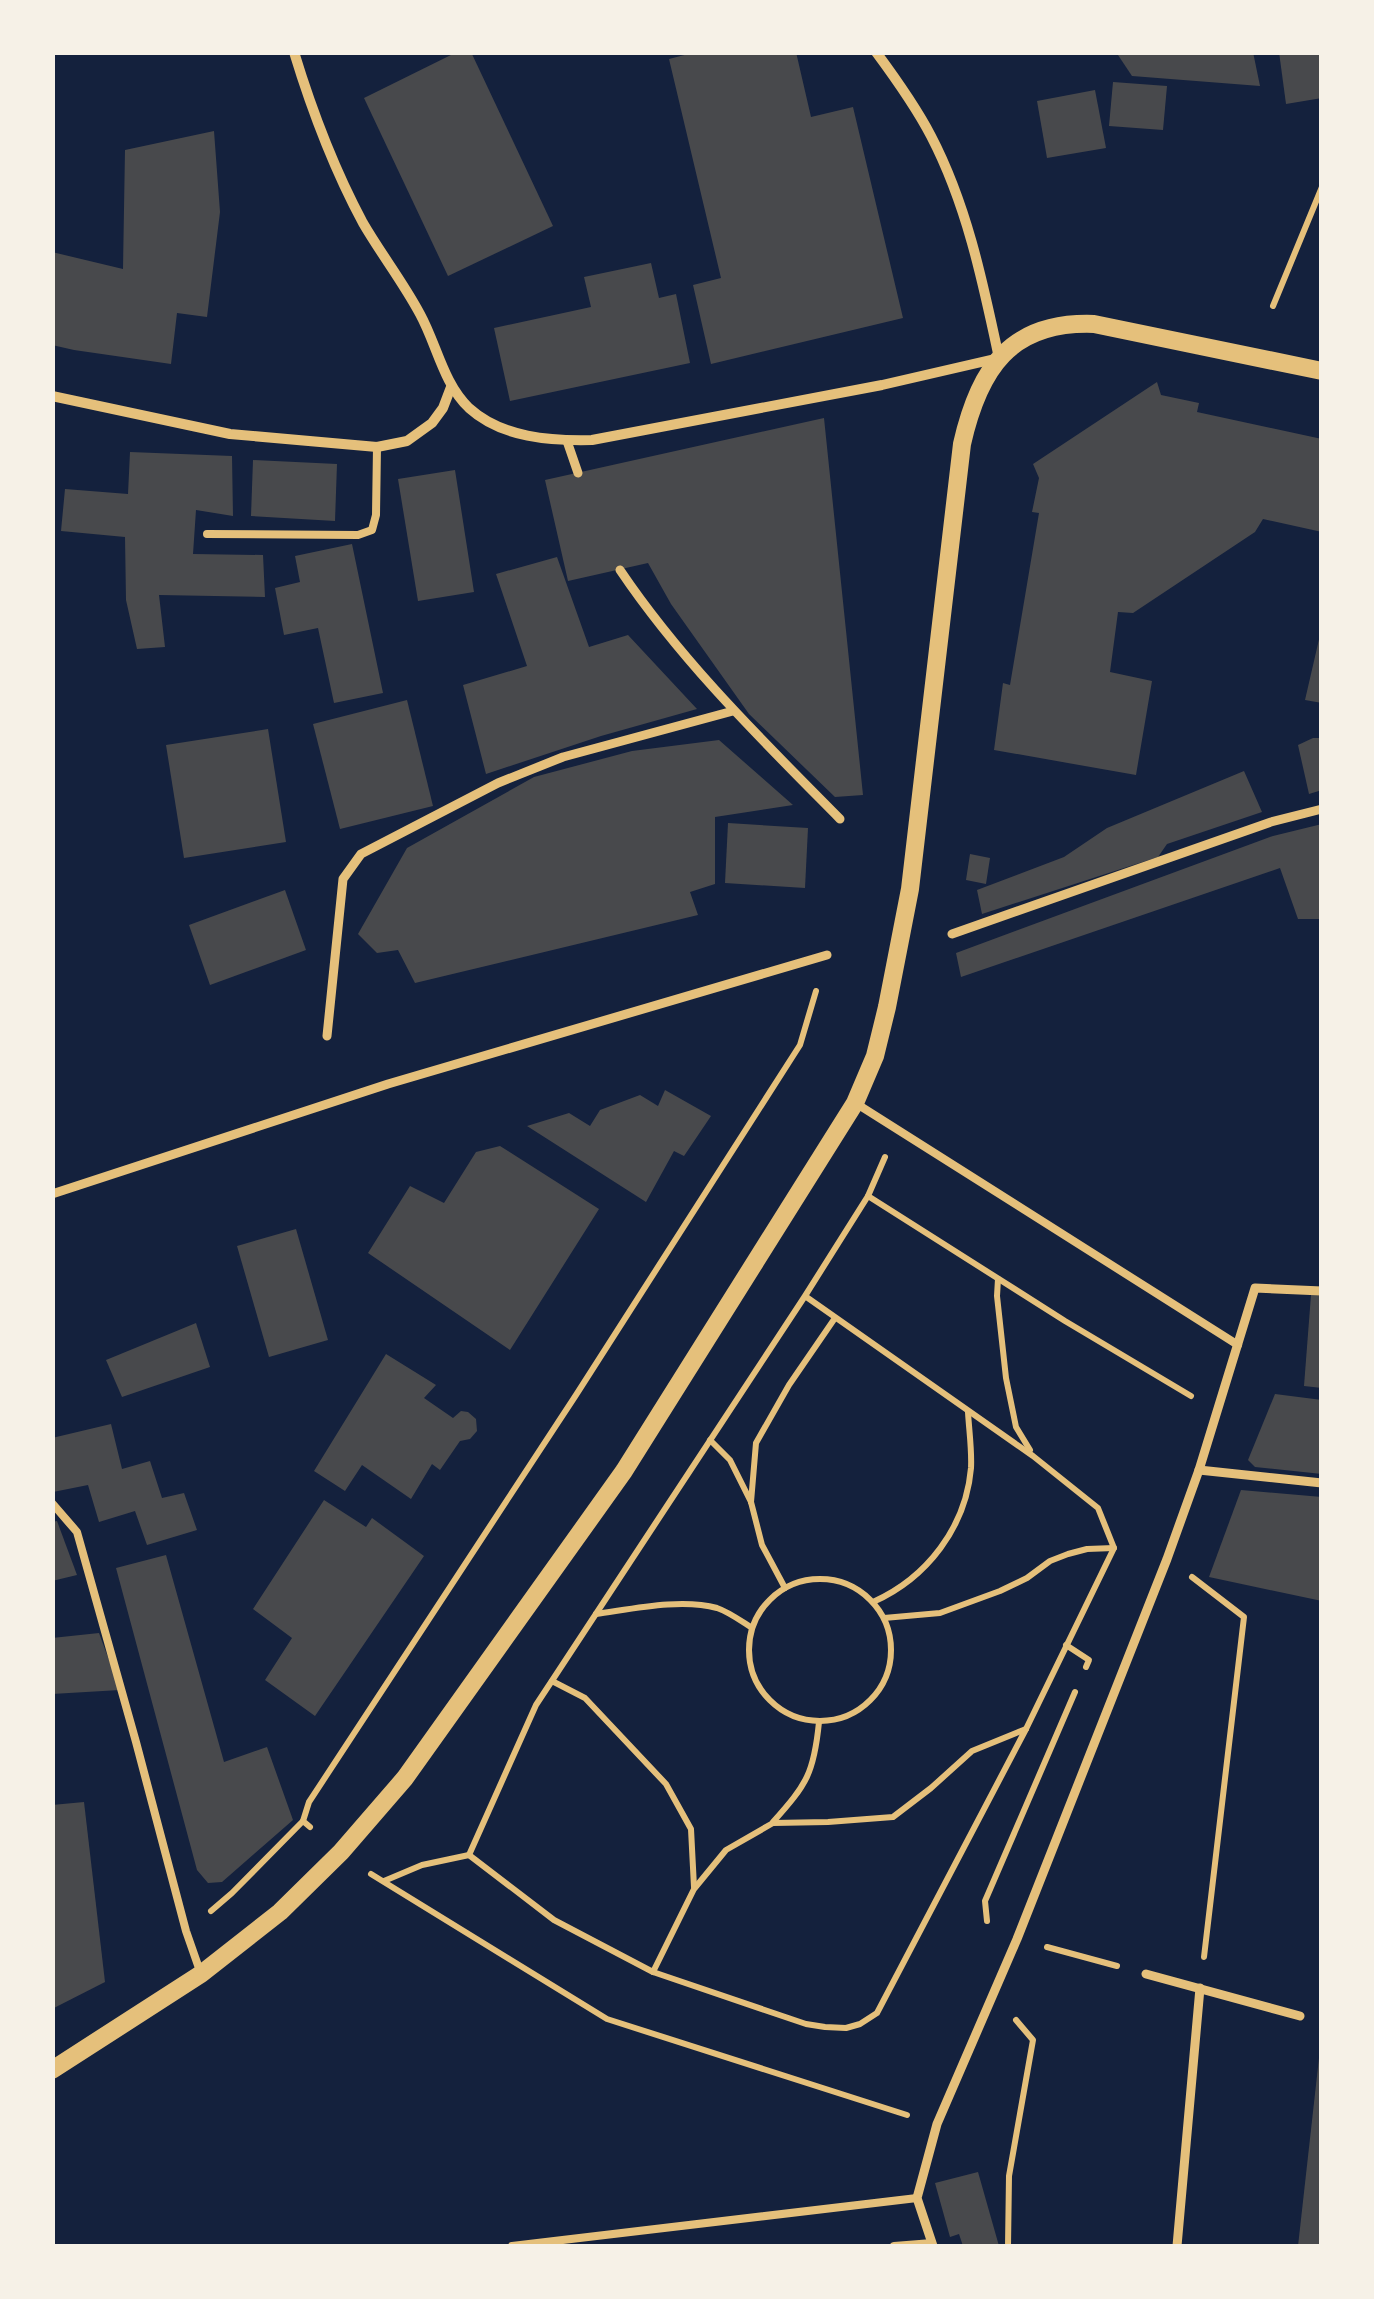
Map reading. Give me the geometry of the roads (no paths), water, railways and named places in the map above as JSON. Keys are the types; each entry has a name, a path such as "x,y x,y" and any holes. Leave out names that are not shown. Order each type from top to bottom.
{"street":[{"path":"294,52 332,158 363,222 420,313 451,387 471,410 501,428 530,436 592,440 863,389 999,358"},
{"path":"876,52 931,136 960,202 999,358"},
{"path":"54,2068 201,1974 280,1912 341,1852 405,1778 624,1471 855,1103 875,1056 910,890 962,444 970,410 999,358 1043,329 1066,323 1094,324 1322,370"},
{"path":"52,396 230,434 378,447 406,441 432,423 444,408 451,387"},
{"path":"567,440 578,473"},
{"path":"620,570 642,603 733,711 840,818"},
{"path":"327,1036 343,879 360,854 498,783 563,757 733,711"},
{"path":"952,934 1270,822 1322,809"},
{"path":"52,1194 388,1084 827,955"},
{"path":"932,2245 917,2198 937,2124 1017,1938 1167,1558 1218,1412 1255,1288 1322,1291"},
{"path":"1199,1470 1322,1483"},
{"path":"1146,1974 1300,2016"},
{"path":"1178,2246 1200,1988"}],"lane":[{"path":"207,534 358,535 372,530 378,447"},
{"path":"855,1103 1238,1345"},
{"path":"52,1502 77,1532 201,1974"},
{"path":"512,2246 917,2198"},
{"path":"894,2246 932,2245"}]}
